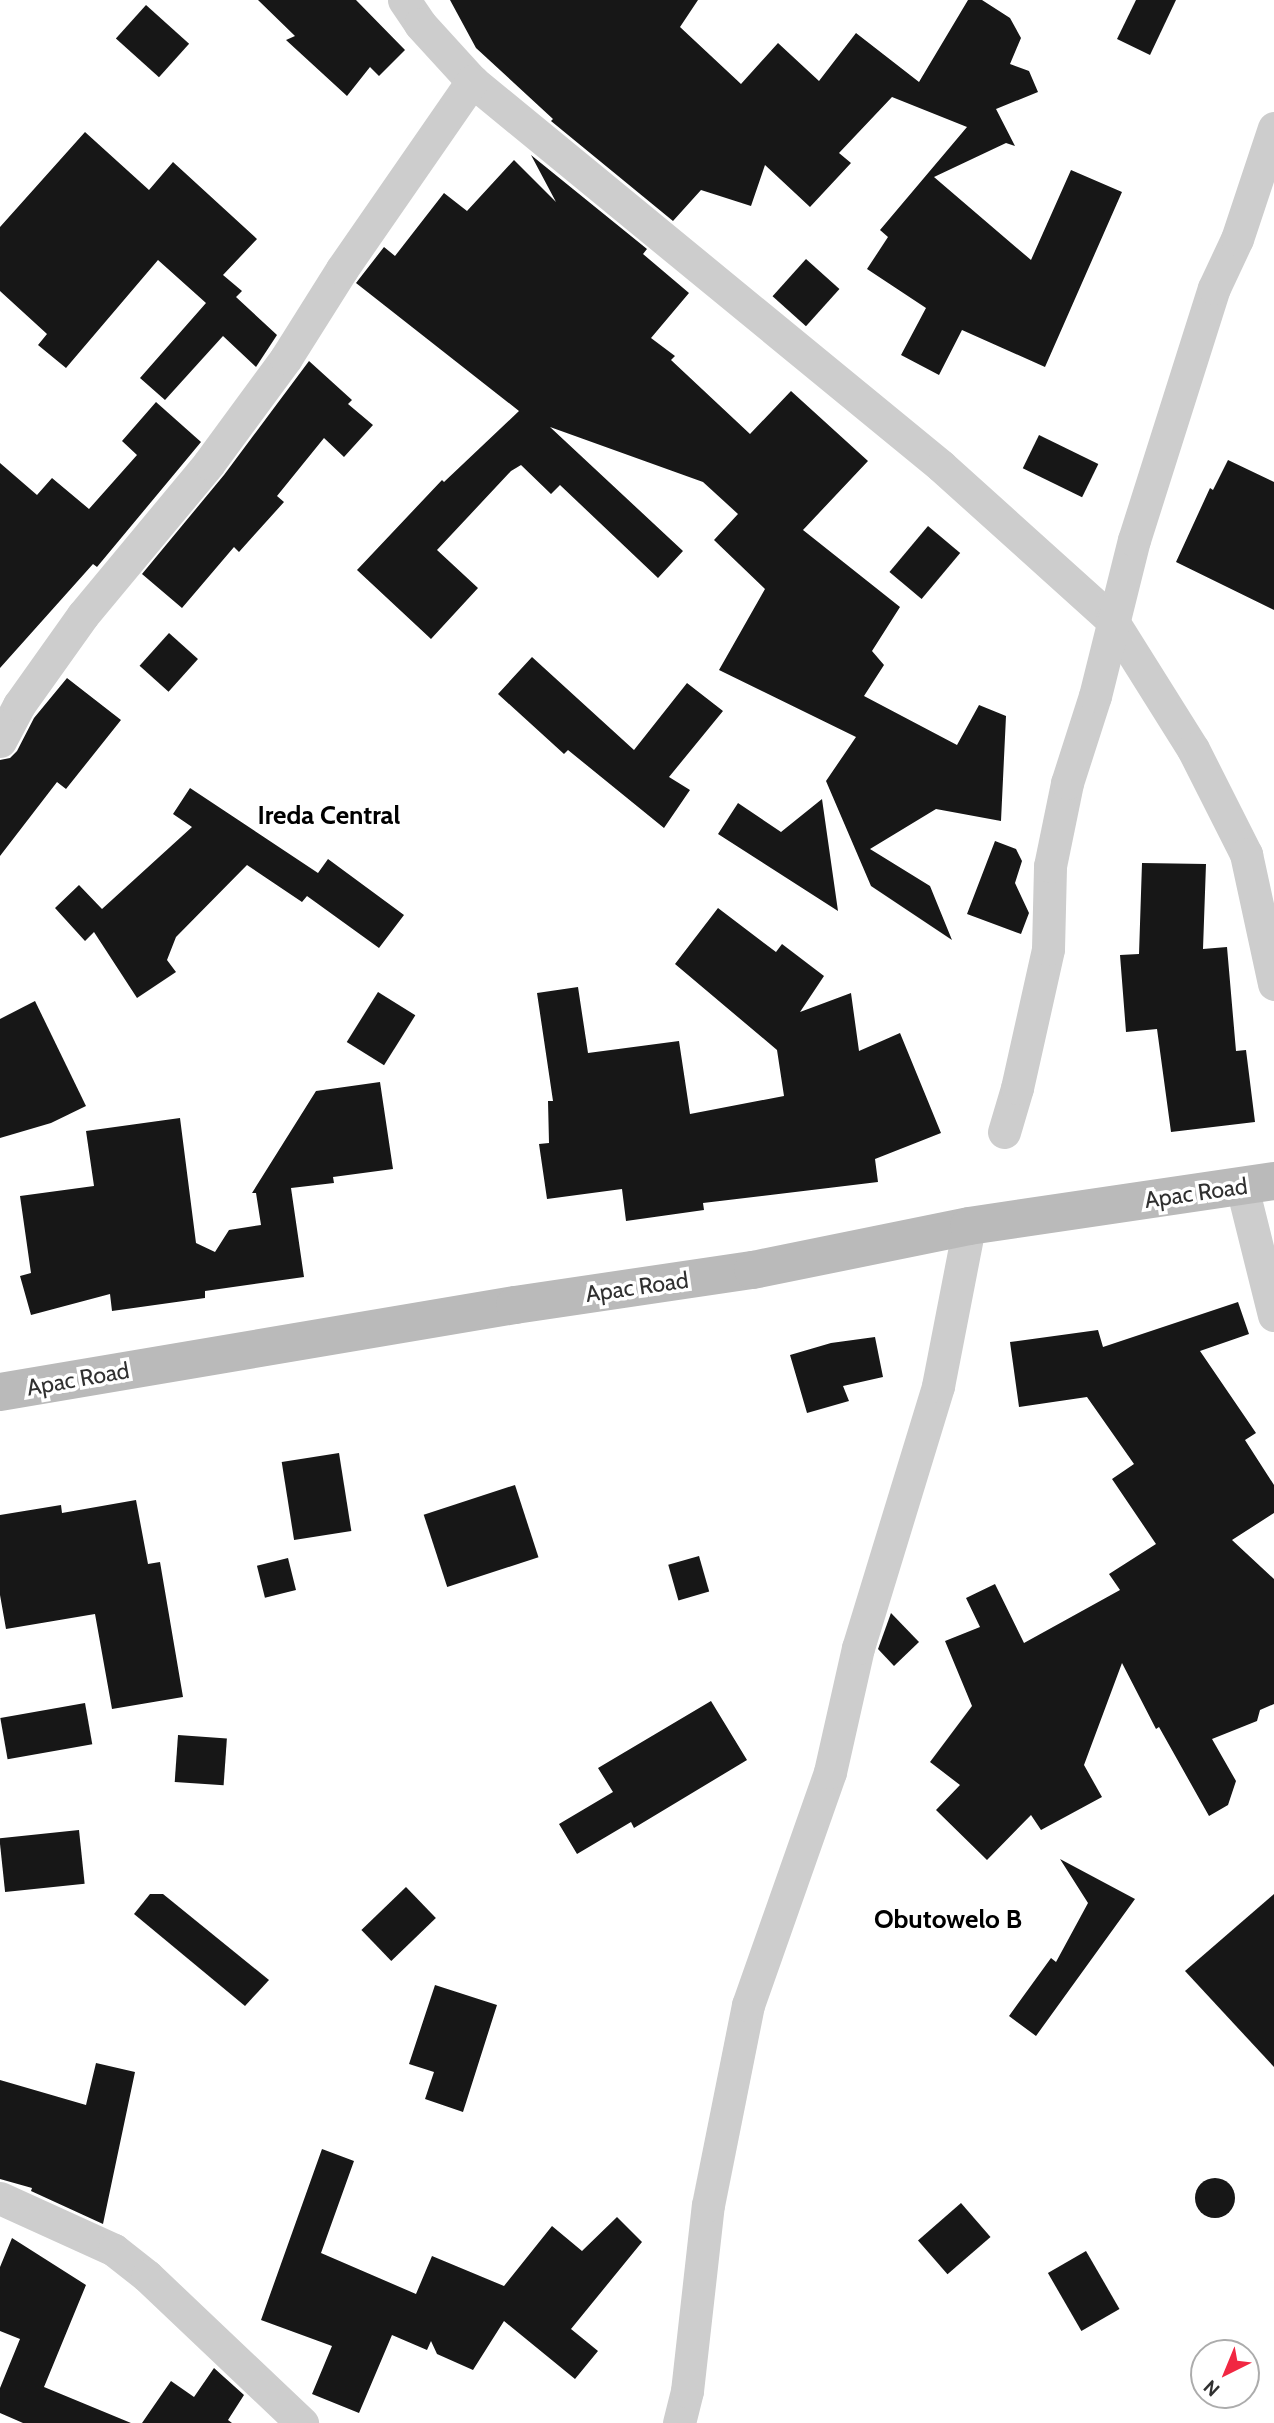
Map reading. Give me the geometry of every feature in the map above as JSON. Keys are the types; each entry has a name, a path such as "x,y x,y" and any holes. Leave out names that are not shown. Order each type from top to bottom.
{"main road":[{"name":"Apac Road","path":"0,1392 515,1305 753,1270 969,1226 1258,1184"}],"street":[{"path":"404,0 420,24 472,81 941,466 1112,620 1193,749 1246,853 1274,984"},
{"path":"0,741 19,705 83,615 209,463 286,358 342,269 472,81"},
{"path":"1004,1132 1017,1088 1048,949 1050,866 1067,783 1096,696 1112,620 1134,540 1214,288 1237,239 1274,128"},
{"path":"1258,1184 1274,1315"},
{"path":"679,2423 687,2391 708,2205 748,2005 830,1772 858,1648 938,1385 969,1226"},
{"path":"0,2198 114,2250 147,2276 302,2423"}],"building":[{"path":"258,0 356,0 405,50 379,76 370,67 347,96 286,40 295,36"},
{"path":"450,0 698,0 680,27 741,84 778,43 819,81 856,33 919,82 968,0 982,0 1010,18 1021,38 1010,64 1029,71 1038,92 996,109 1015,146 1006,143 934,177 1031,260 1071,170 1122,192 1045,367 962,330 939,375 901,355 926,308 867,269 888,237 880,230 967,127 892,97 839,153 851,163 810,207 765,165 751,206 701,190 673,221 551,121 553,119 476,48"},
{"path":"1136,0 1176,0 1150,55 1117,39"},
{"path":"146,5 189,44 159,77 116,38"},
{"path":"85,132 149,190 173,162 257,239 223,275 242,291 236,297 277,335 256,367 223,336 165,400 140,378 206,303 158,260 66,368 38,345 47,334 0,291 0,227"},
{"path":"531,155 647,249 643,254 689,293 651,338 675,356 671,360 750,434 791,391 868,461 803,530 900,607 872,651 884,665 864,696 957,745 979,705 1006,716 1001,821 936,809 870,849 930,886 952,940 871,886 826,781 856,737 719,670 765,589 714,540 738,514 703,482 550,427 683,551 658,578 560,485 551,494 521,465 511,471 437,550 478,588 431,639 357,570 442,480 444,482 519,411 356,283 384,247 395,256 444,193 467,211 514,160 556,202"},
{"path":"806,259 839,289 806,326 773,296"},
{"path":"309,361 352,400 348,404 373,425 344,457 324,438 277,496 284,502 239,552 234,547 182,608 142,574 224,475"},
{"path":"156,402 201,442 97,567 93,564 0,668 0,463 37,495 52,478 89,509 137,455 122,441"},
{"path":"1039,435 1098,464 1082,497 1023,468"},
{"path":"1228,460 1274,482 1274,610 1176,562 1210,488 1213,490"},
{"path":"928,526 960,553 922,599 889,572"},
{"path":"169,633 198,659 169,692 140,666"},
{"path":"532,657 634,750 687,683 723,711 669,777 690,790 664,828 568,750 564,754 498,694"},
{"path":"67,678 121,720 66,789 57,782 0,856 0,760 10,758 17,751 34,718"},
{"path":"190,788 318,873 328,859 404,915 379,948 307,896 302,902 247,865 176,937 167,960 176,972 137,998 94,932 85,941 55,908 79,885 102,909 192,827 173,814"},
{"path":"822,799 838,911 718,834 738,803 781,832"},
{"path":"995,841 1016,849 1022,861 1015,883 1029,913 1021,934 967,914"},
{"path":"1142,863 1206,864 1203,949 1227,947 1236,1051 1246,1050 1255,1122 1171,1132 1157,1029 1126,1032 1120,955 1139,954"},
{"path":"718,908 776,952 782,944 824,976 800,1012 851,993 859,1051 900,1033 941,1133 875,1159 878,1182 703,1203 704,1210 626,1221 622,1189 547,1199 539,1144 549,1143 548,1101 553,1101 537,993 578,987 588,1053 679,1041 690,1114 784,1096 777,1050 675,964"},
{"path":"378,992 415,1015 384,1065 347,1042"},
{"path":"35,1001 86,1106 51,1123 0,1138 0,1019"},
{"path":"380,1082 393,1169 333,1177 334,1183 291,1188 304,1277 205,1291 205,1298 112,1311 110,1294 31,1315 20,1276 31,1273 20,1196 94,1186 86,1131 180,1118 196,1243 215,1252 229,1230 261,1225 256,1193 252,1193 316,1091"},
{"path":"1238,1302 1249,1334 1200,1351 1256,1433 1245,1440 1274,1485 1274,1513 1232,1540 1274,1579 1274,1704 1260,1710 1257,1721 1212,1739 1236,1781 1228,1805 1209,1816 1159,1727 1156,1729 1122,1663 1084,1765 1102,1797 1041,1830 1031,1815 987,1860 936,1810 960,1785 930,1762 972,1706 945,1641 980,1627 966,1598 995,1584 1024,1643 1120,1590 1109,1574 1156,1544 1112,1479 1134,1464 1087,1397 1019,1407 1010,1342 1098,1330 1103,1347"},
{"path":"875,1337 883,1377 843,1386 849,1401 807,1413 790,1355 831,1343"},
{"path":"339,1453 351,1531 294,1540 282,1462"},
{"path":"515,1485 538,1557 447,1587 424,1515"},
{"path":"136,1500 148,1564 160,1562 183,1697 112,1709 95,1614 6,1629 0,1595 0,1515 61,1505 62,1513"},
{"path":"699,1556 709,1592 678,1600 668,1565"},
{"path":"288,1558 296,1590 265,1598 257,1566"},
{"path":"891,1613 919,1642 894,1666 878,1649"},
{"path":"711,1701 747,1760 634,1828 631,1822 577,1854 559,1824 613,1792 598,1768"},
{"path":"85,1703 92,1744 8,1759 0,1718"},
{"path":"178,1735 227,1738 224,1785 175,1782"},
{"path":"79,1830 85,1884 5,1892 0,1838"},
{"path":"1060,1859 1135,1899 1036,2036 1009,2016 1051,1958 1056,1962 1088,1903"},
{"path":"406,1887 436,1918 391,1961 361,1930"},
{"path":"150,1894 163,1894 269,1980 245,2006 134,1914"},
{"path":"1274,1894 1274,2067 1185,1971"},
{"path":"435,1985 497,2005 463,2112 425,2099 434,2072 409,2064"},
{"path":"96,2063 135,2072 103,2224 31,2191 32,2188 0,2179 0,2080 86,2105"},
{"path":"322,2149 354,2161 321,2253 416,2294 432,2256 504,2286 552,2226 582,2251 617,2217 642,2242 571,2329 598,2351 575,2379 504,2321 473,2370 437,2354 431,2341 427,2350 392,2335 359,2413 312,2394 332,2346 261,2320"},
{"path":"1215,2178 1229,2184 1235,2198 1229,2212 1215,2218 1201,2212 1195,2198 1201,2184"},
{"path":"961,2203 991,2237 948,2274 918,2240"},
{"path":"12,2238 86,2285 44,2387 131,2423 23,2423 0,2413 0,2388 20,2339 0,2331 0,2267"},
{"path":"1086,2251 1120,2309 1081,2331 1048,2273"},
{"path":"214,2368 244,2395 228,2420 232,2423 142,2423 171,2381 194,2397"}],"district":[{"name":"Ireda Central","path":"329,816"},
{"name":"Obutowelo B","path":"948,1920"}]}
